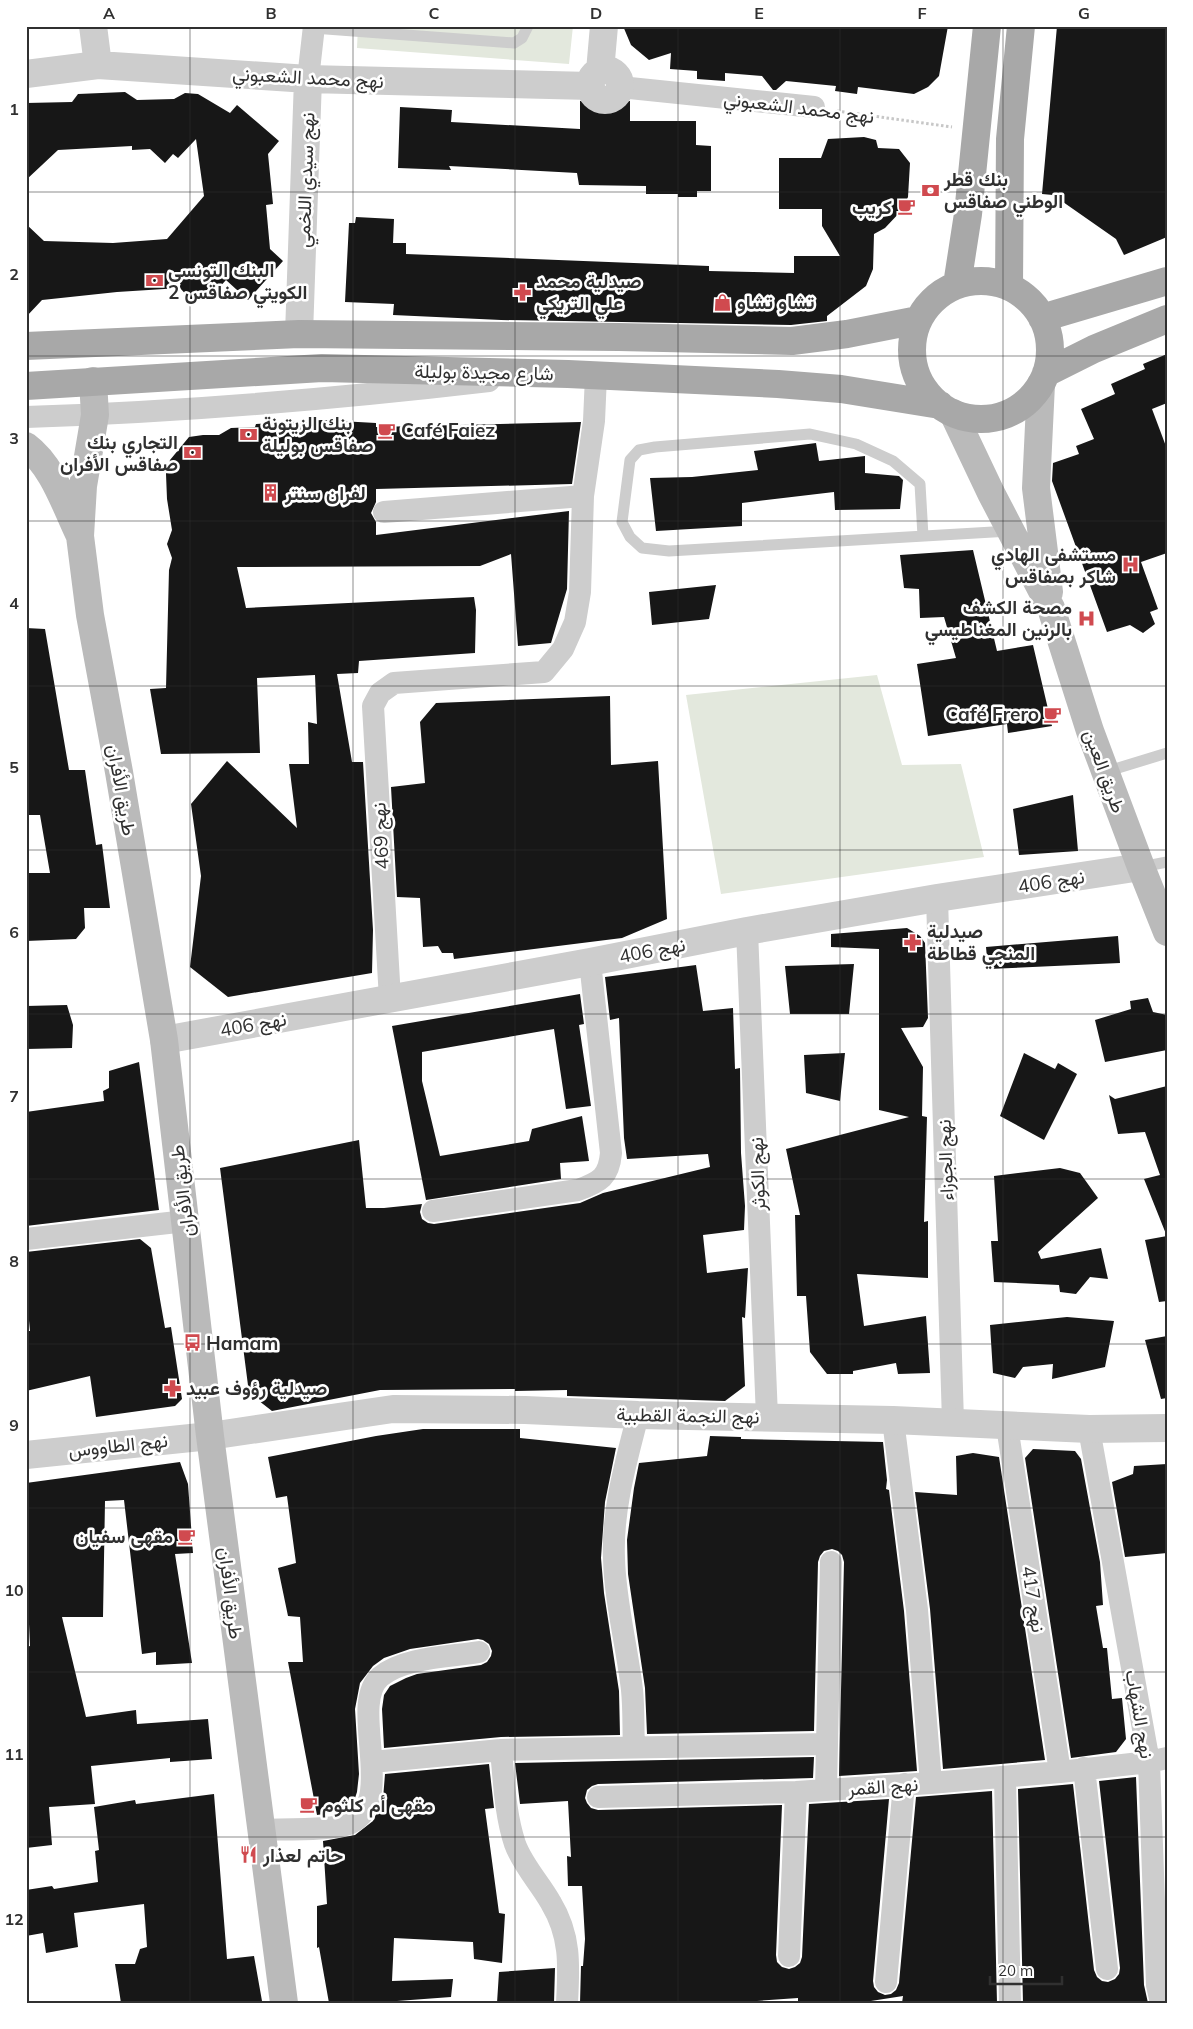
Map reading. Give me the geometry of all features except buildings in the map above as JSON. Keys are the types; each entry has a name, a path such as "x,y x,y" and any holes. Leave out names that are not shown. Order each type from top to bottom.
{"main road":[{"path":"958,284 968,214 987,26"},
{"path":"1009,286 1010,139 1021,26"},
{"path":"974,281 992,281 1009,286 1034,305 1042,318 1048,336 1050,354 1044,378 1031,397 1018,408 1003,415 986,419 970,418 947,409 926,392 917,376 912,357 912,338 918,320 928,305 942,293 958,284 974,281"},
{"path":"1042,318 1167,281"},
{"path":"1044,378 1094,349 1167,319"},
{"name":"شارع مجيدة بوليلة","path":"26,346 299,334 619,336 792,341 847,334 918,320"},
{"name":"شارع مجيدة بوليلة","path":"26,386 322,368 568,374 778,384 841,389 947,409"},
{"name":"طريق العين","path":"1044,378 1036,488 1051,608"},
{"name":"طريق الأفران","path":"93,382 95,414 83,486 80,536 90,615 119,772 164,1040 210,1436 284,2003"},
{"name":"طريق العين","path":"947,409 1051,608 1090,731 1106,772 1154,865 1167,932"},
{"path":"26,446 33,451 52,476 80,536"}],"street":[{"path":"93,26 98,65"},
{"path":"604,26 604,81"},
{"name":"نهج سيدي اللخمي","path":"299,334 308,79 313,27"},
{"name":"نهج محمد الشعبوني","path":"26,74 98,65 308,79 604,81 814,107"},
{"path":"26,417 327,398 568,374"},
{"path":"384,512 583,496 594,421 596,376"},
{"name":"نهج 469","path":"390,998 373,706 380,693 394,683 544,672 563,649 575,622 580,592 583,496"},
{"name":"نهج 406","path":"164,1040 590,962 747,931 937,898 1154,865"},
{"name":"نهج الجوزاء","path":"937,898 953,1422"},
{"name":"نهج الكوثر","path":"747,931 767,1417"},
{"path":"433,1211 578,1190 593,1185 604,1177 610,1167 611,1152 590,962"},
{"path":"26,1239 186,1221"},
{"name":"نهج النجمة القطبية","path":"210,1436 393,1409 515,1410 638,1415 893,1420 1089,1429 1167,1428"},
{"path":"634,1747 632,1691 618,1606 614,1557 616,1518 622,1480 638,1415"},
{"path":"893,1420 916,1610 931,1783"},
{"name":"نهج 417","path":"1007,1426 1060,1772"},
{"name":"نهج الشهاب","path":"1089,1429 1158,1760 1157,1985 1161,2003"},
{"name":"نهج الطاووس","path":"26,1455 210,1436"},
{"path":"826,1790 831,1562"},
{"path":"260,1830 338,1827 352,1822 364,1812 370,1798 372,1762 368,1703 370,1691 379,1678 395,1668 412,1662 479,1652"},
{"path":"372,1762 501,1750 827,1744"},
{"path":"501,1750 507,1808 516,1845 532,1876 551,1902 563,1926 569,1957 567,2003"},
{"name":"نهج القمر","path":"598,1797 796,1792 1005,1777 1158,1760"},
{"path":"1084,1768 1107,1969"},
{"path":"1005,1777 1010,2003"},
{"path":"886,1982 904,1784"},
{"path":"789,1956 796,1792"}],"lane":[{"path":"313,27 514,43 522,38 528,26"},
{"path":"1121,339 1167,329"},
{"path":"923,536 920,484 893,461 856,444 810,434 655,447 639,450 630,460 622,522 630,537 642,548 669,551 1012,531"},
{"path":"1106,772 1167,753"}],"path":[{"name":"نهج محمد الشعبوني","path":"814,107 976,130"}],"shaded area":[{"path":"358,26 573,26 569,64 357,48"},
{"path":"877,675 902,765 961,764 984,857 721,894 686,695"}],"place":[{"name":"بنك قطر الوطني صفاقس","path":"930,190"},
{"name":"كريب","path":"906,207"},
{"name":"البنك التونسي الكويتي صفاقس 2","path":"154,281"},
{"name":"صيدلية محمد علي التريكي","path":"522,292"},
{"name":"تشاو تشاو","path":"723,302"},
{"name":"Café Faiez","path":"387,430"},
{"name":"بنك الزيتونة صفاقس بوليلة","path":"248,434"},
{"name":"التجاري بنك صفاقس الأفران","path":"192,453"},
{"name":"لفران سنتر","path":"271,493"},
{"name":"مستشفى الهادي شاكر بصفاقس","path":"1130,565"},
{"name":"مصحة الكشف بالرنين المغناطيسي","path":"1086,618"},
{"name":"Café Frero","path":"1053,714"},
{"name":"صيدلية المنجي قطاطة","path":"913,942"},
{"name":"Hamam","path":"192,1343"},
{"name":"صيدلية رؤوف عبيد","path":"172,1388"},
{"name":"مقهى سفيان","path":"187,1536"},
{"name":"مقهى أم كلثوم","path":"308,1805"},
{"name":"حاتم لعذار","path":"249,1855"}]}
